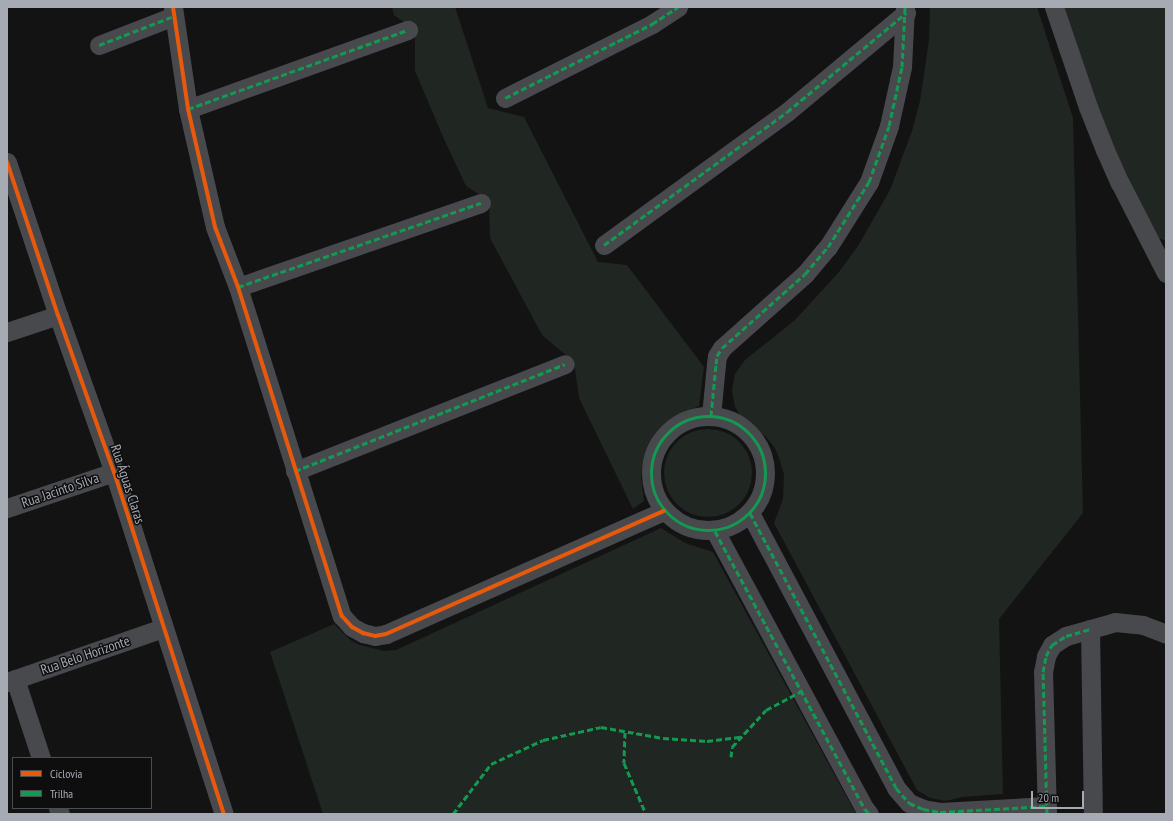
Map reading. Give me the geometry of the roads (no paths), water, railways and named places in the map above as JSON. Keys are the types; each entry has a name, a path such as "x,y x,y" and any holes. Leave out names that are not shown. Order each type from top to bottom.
{"street":[{"path":"505,98 652,24 678,7"},
{"path":"1054,7 1088,107 1105,150 1120,183 1164,267"},
{"path":"604,246 787,112 905,10"},
{"path":"711,416 717,356 722,348 805,274 828,247 869,182 889,126 902,67 905,10"},
{"path":"99,45 174,12 188,109 215,227 238,287 342,616 352,627 363,633 375,636 386,634 664,511"},
{"path":"188,109 408,30"},
{"name":"Rua Águas Claras","path":"7,162 58,315 114,472 224,814"},
{"path":"238,287 481,203"},
{"path":"7,332 58,315"},
{"path":"295,471 564,364"},
{"path":"711,416 730,420 746,430 758,444 765,461 766,480 761,498 750,513 735,524 715,532 697,530 679,524 664,511 654,494 650,475 652,456 661,439 675,425 692,418 711,416"},
{"name":"Rua Jacinto Silva","path":"7,508 114,472"},
{"path":"750,513 896,788 909,803 923,810 940,812 1047,810 1043,672 1046,656 1052,645 1066,636 1115,622 1143,625 1166,634"},
{"path":"715,532 869,814"},
{"name":"Rua Belo Horizonte","path":"11,681 164,628"},
{"path":"1090,629 1093,814"},
{"path":"11,681 41,757"}]}
